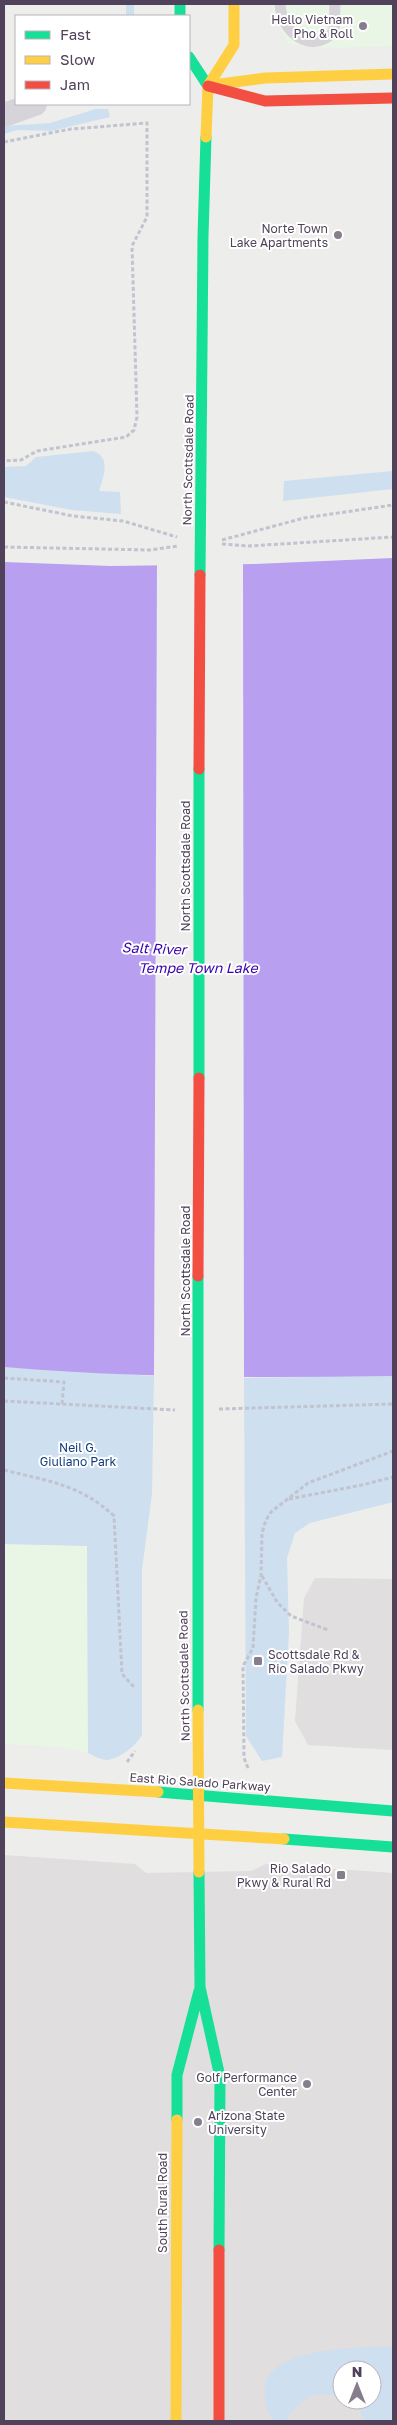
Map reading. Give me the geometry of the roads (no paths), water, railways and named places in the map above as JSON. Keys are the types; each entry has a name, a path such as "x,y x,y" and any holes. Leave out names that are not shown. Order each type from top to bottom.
{"main road":[{"path":"198,86 234,45 234,4"},
{"path":"190,60 198,86"},
{"path":"198,86 265,78 393,74"},
{"path":"198,86 265,101 393,98"},
{"name":"North Scottsdale Road","path":"198,86 203,236 200,563 199,1481 197,1602 200,1795"},
{"name":"East Rio Salado Parkway","path":"4,1783 200,1795 393,1811"},
{"name":"South Rural Road","path":"200,1795 200,1987 220,2077 218,2421"},
{"path":"4,1822 200,1832 393,1847"},
{"name":"South Rural Road","path":"176,2421 177,2075 200,1987"}],"street":[{"path":"4,115 32,105"}],"lane":[{"path":"280,4 280,16 286,26 299,38 309,41 328,38 334,32 335,4"}],"water":[{"name":"Tempe Town Lake","path":"393,558 393,1376 198,1376 53,1371 4,1367 4,562 111,566 255,564"}],"place":[{"name":"Hello Vietnam Pho & Roll","path":"363,26"},
{"name":"Norte Town Lake Apartments","path":"338,235"},
{"name":"Scottsdale Rd & Rio Salado Pkwy","path":"258,1661"},
{"name":"Rio Salado Pkwy & Rural Rd","path":"341,1875"},
{"name":"Golf Performance Center","path":"307,2084"},
{"name":"Arizona State University","path":"198,2122"}],"water label":[{"name":"Salt River","path":"154,948"}],"park label":[{"name":"Neil G. Giuliano Park","path":"78,1454"}]}
